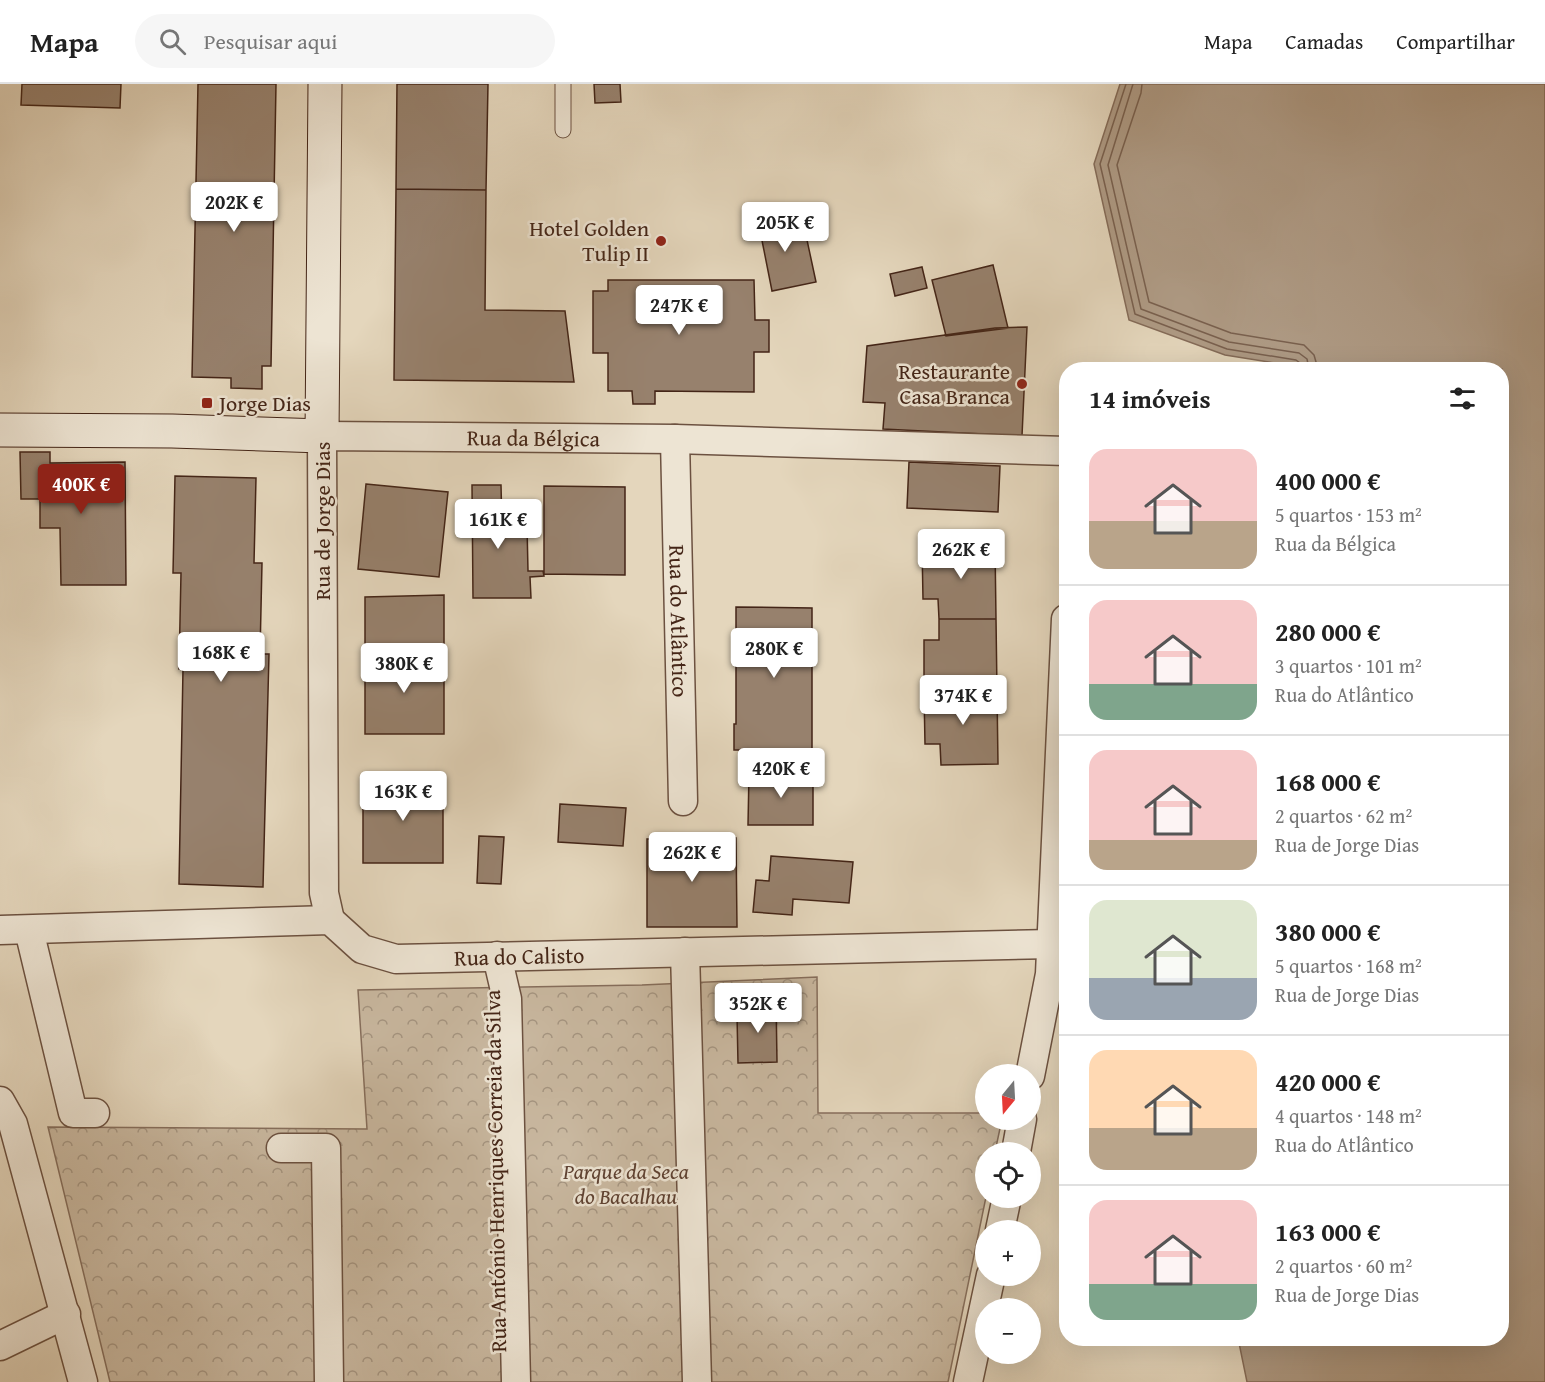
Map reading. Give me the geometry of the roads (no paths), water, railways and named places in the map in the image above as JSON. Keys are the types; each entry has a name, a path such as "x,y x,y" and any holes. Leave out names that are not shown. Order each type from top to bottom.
{"main road":[{"name":"Rua de Jorge Dias","path":"322,436 326,84"},
{"name":"Rua da Bélgica","path":"0,430 172,431 322,436"}],"street":[{"name":"Rua da Bélgica","path":"322,436 675,439 1059,452"},
{"name":"Rua de Jorge Dias","path":"322,436 324,893 330,921"},
{"name":"Rua do Atlântico","path":"675,439 683,801"},
{"path":"1032,1064 1050,974 1059,782"},
{"path":"0,930 330,921"},
{"name":"Rua do Calisto","path":"330,921 362,949 396,959 1052,944"},
{"path":"29,930 73,1113 95,1113"},
{"path":"685,952 697,1382"},
{"name":"Rua António Henriques Correia da Silva","path":"497,956 489,999 498,1382"},
{"name":"Rua António Henriques Correia da Silva","path":"497,956 507,999 516,1382"},
{"path":"0,1101 13,1124 83,1382"},
{"path":"281,1148 326,1148 329,1382"},
{"path":"968,1382 989,1286"},
{"path":"0,1346 66,1314"}],"lane":[{"path":"562,130 563,84"}],"water":[{"path":"1120,84 1545,84 1545,1382 1247,1382 1240,1346 1509,1346 1509,362 1268,362 1225,355 1129,320 1094,164"}],"place":[{"name":"Hotel Golden Tulip II","path":"661,241"},
{"name":"Restaurante Casa Branca","path":"1022,384"},
{"name":"Jorge Dias","path":"207,403"}],"park label":[{"name":"Parque da Seca do Bacalhau","path":"626,1184"}]}
